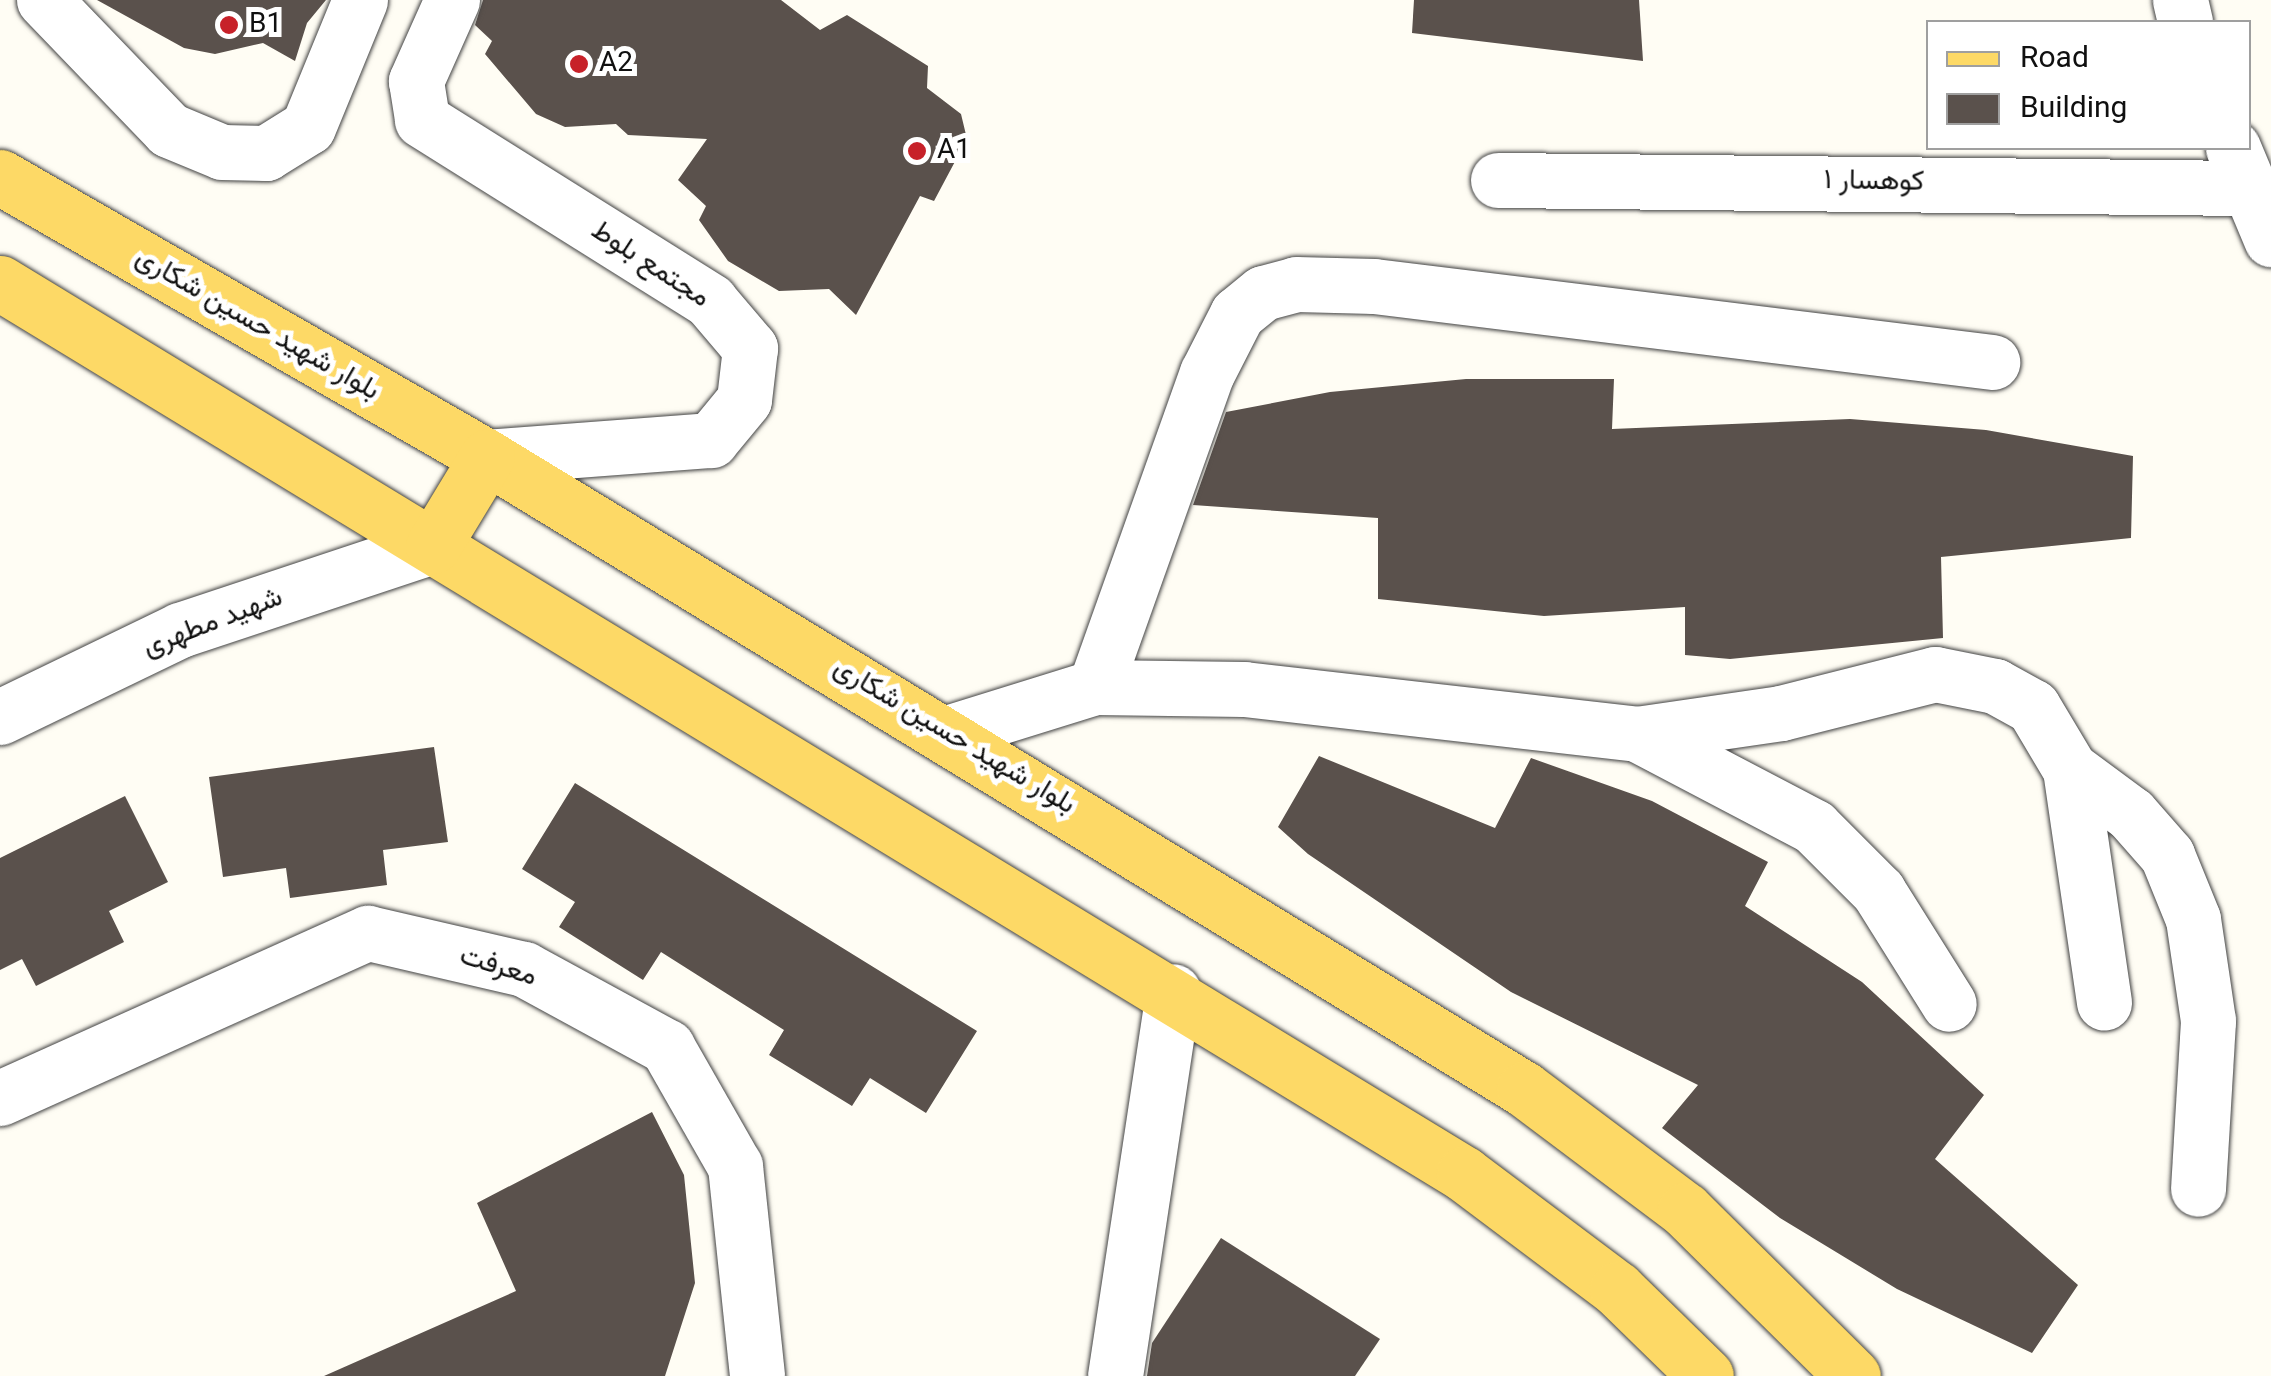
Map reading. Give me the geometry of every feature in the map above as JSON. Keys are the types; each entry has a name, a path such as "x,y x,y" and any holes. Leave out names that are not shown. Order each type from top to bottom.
{"main road":[{"name":"بلوار شهید حسین شکاری","path":"0,177 486,457 948,733 1524,1088 1686,1210 1853,1376"},
{"path":"0,283 1173,991 1464,1174 1617,1289 1706,1376"},
{"path":"433,546 486,457"}],"street":[{"path":"44,0 169,130 222,152 266,153 308,127 360,0"},
{"name":"مجتمع بلوط","path":"452,0 416,80 422,120 710,301 750,348 744,400 712,440 486,457"},
{"path":"2242,168 2271,239"},
{"name":"کوهسار ۱","path":"1498,180 2242,168"},
{"path":"1094,687 1199,391 1237,314 1263,294 1296,284 1374,286 1992,362"},
{"name":"شهید مطهری","path":"0,718 180,630 433,546"},
{"path":"948,733 1094,687 1263,690 1637,734 1781,713 1935,674 1995,686 2034,707 2070,769 2104,1002"},
{"path":"1637,734 1814,828 1878,892 1949,1004"},
{"path":"2070,769 2131,814 2167,855 2193,919 2208,1022 2198,1189"},
{"name":"معرفت","path":"0,1098 368,933 524,969 667,1047 735,1166 757,1376"},
{"path":"1115,1376 1173,991"}],"building":[{"name":"B1","path":"97,0 326,0 307,23 295,61 263,43 215,54 184,48"},
{"path":"483,0 781,0 820,30 847,15 928,66 927,88 961,114 967,139 934,201 920,196 856,315 829,289 779,291 728,261 699,220 706,206 678,180 707,139 628,135 616,124 565,127 536,114 485,54 492,41 475,25"},
{"path":"1414,0 1639,0 1643,61 1412,33"},
{"path":"1466,379 1614,379 1612,429 1850,419 1986,430 2133,456 2131,538 1941,557 1943,638 1730,659 1685,655 1685,607 1544,616 1378,599 1378,518 1193,505 1226,412 1330,392"},
{"path":"434,747 448,842 383,850 387,885 290,898 286,868 223,877 209,777"},
{"path":"1319,756 1495,828 1531,758 1652,801 1768,862 1745,906 1862,982 1984,1095 1935,1159 2078,1285 2032,1353 1897,1289 1780,1218 1662,1128 1698,1085 1511,992 1308,854 1278,827"},
{"path":"575,783 977,1031 926,1113 870,1078 852,1106 769,1055 784,1030 661,952 643,980 559,927 575,902 522,869"},
{"path":"125,796 168,882 109,911 124,942 36,986 22,959 0,970 0,858"},
{"path":"652,1112 684,1175 695,1283 665,1376 324,1376 516,1291 477,1203"},
{"path":"1221,1238 1380,1339 1355,1376 1147,1376 1152,1343"}],"place":[{"name":"B1","path":"229,25"},
{"name":"A2","path":"579,64"},
{"name":"A1","path":"917,151"}]}
